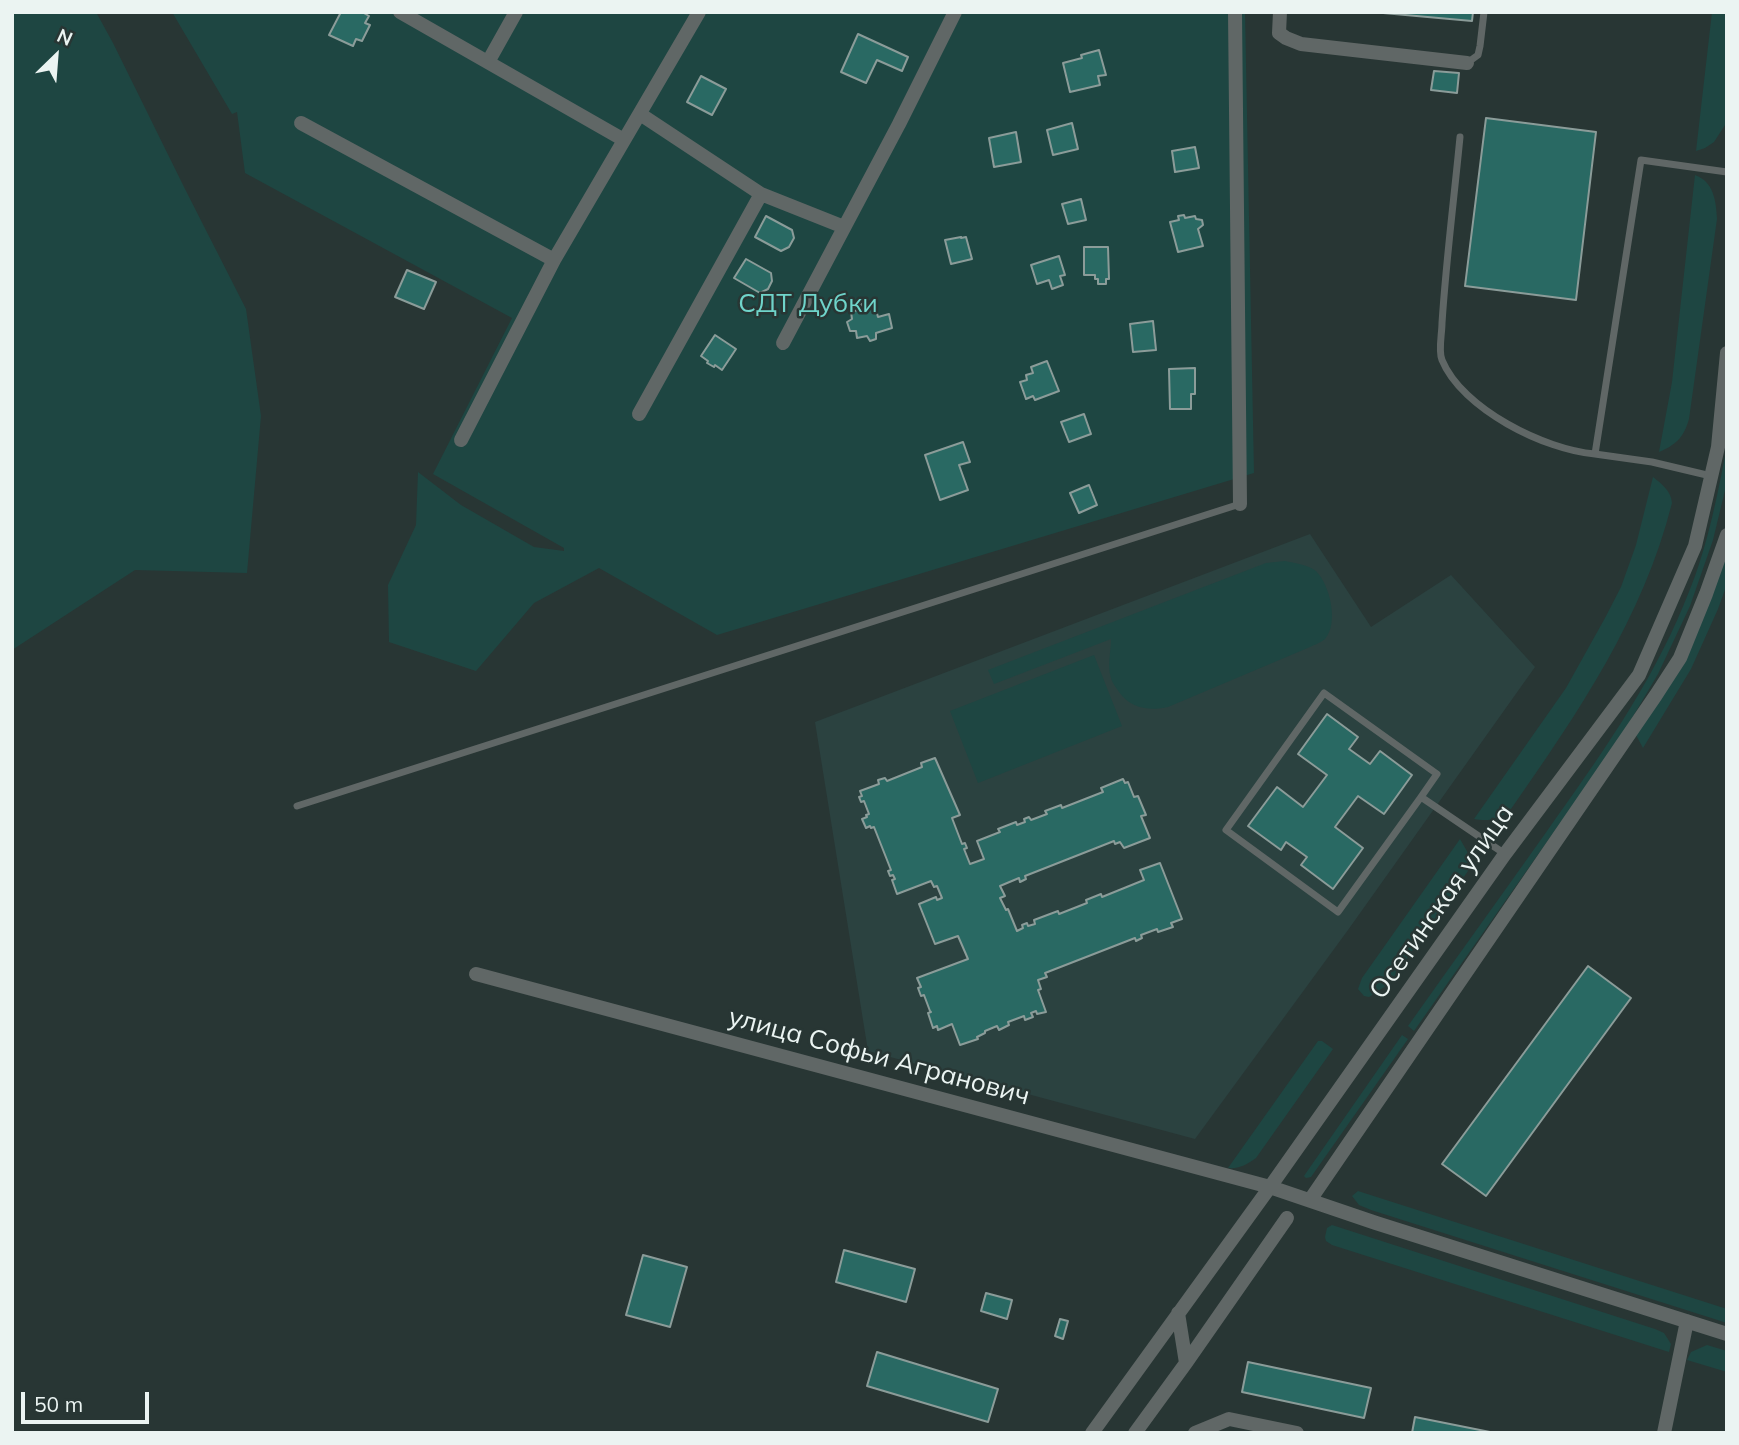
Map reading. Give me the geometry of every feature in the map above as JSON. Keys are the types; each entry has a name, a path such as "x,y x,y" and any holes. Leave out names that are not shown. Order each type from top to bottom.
{"street":[{"path":"400,12 624,140"},
{"path":"488,62 516,12"},
{"path":"461,440 554,260 699,12"},
{"path":"783,343 955,12"},
{"path":"1235,12 1240,504"},
{"path":"1280,12 1279,33 1301,44 1467,63"},
{"path":"639,114 761,194 844,227"},
{"path":"301,123 554,260"},
{"path":"639,414 761,194"},
{"name":"Осетинская улица","path":"1092,1433 1270,1187 1505,853 1639,675 1695,545 1718,447 1727,353"},
{"path":"1310,1200 1680,658 1727,535"},
{"name":"улица Софьи Агранович","path":"476,974 1270,1187 1727,1334"},
{"path":"1135,1433 1287,1218"},
{"path":"1178,1313 1186,1363"},
{"path":"1664,1433 1687,1321"},
{"path":"1195,1433 1229,1419 1296,1433"}],"lane":[{"path":"1467,63 1478,55 1484,12"},
{"path":"1460,137 1440,358 1458,388 1496,418 1539,440 1583,453 1652,462 1712,476"},
{"path":"1595,454 1641,160 1727,172"},
{"path":"297,806 1240,504"},
{"path":"1324,693 1437,774 1421,797 1338,912 1226,830 1324,693"},
{"path":"1421,797 1505,853"}],"shaded area":[{"path":"1310,534 1371,627 1451,575 1535,667 1195,1139 868,1051 815,722"}],"green space":[{"path":"12,12 96,12 246,309 261,416 247,573 135,570 12,650"},
{"name":"СДТ Дубки","path":"172,12 1245,12 1254,473 717,635 599,568 534,603 476,671 389,642 388,585 416,525 418,472 461,505 534,547 564,551 564,548 433,474 512,318 245,173 237,112 232,114"},
{"path":"1712,12 1727,12 1727,122 1714,142 1696,151"},
{"path":"1695,175 1710,187 1715,199 1717,219 1689,419 1678,440 1659,452 1672,382"},
{"path":"1727,445 1727,482 1713,540 1690,606 1658,674 1622,735 1414,1031 1408,1026 1585,777 1622,722 1655,664 1699,566"},
{"path":"1653,477 1668,491 1672,503 1660,545 1626,625 1584,700 1511,809 1494,819 1474,819 1566,688 1605,618 1621,587 1636,545"},
{"path":"1727,551 1727,584 1718,609 1691,669 1643,748 1636,735"},
{"path":"1285,561 1313,569 1321,577 1329,594 1332,614 1325,639 1168,707 1141,707 1124,698 1112,682 1110,673 1111,639 994,684 988,670 1266,563"},
{"path":"1094,655 1122,726 978,783 950,711"},
{"path":"1460,839 1468,853 1468,871 1389,984 1369,997 1364,996 1358,989 1362,978"},
{"path":"1402,1035 1408,1039 1311,1177 1306,1178 1306,1173"},
{"path":"1318,1041 1333,1049 1256,1158 1242,1166 1228,1168"},
{"path":"1358,1191 1727,1309 1727,1323 1371,1210 1359,1205 1352,1196"},
{"path":"1332,1225 1655,1329 1664,1333 1671,1344 1669,1352 1332,1245 1325,1237 1327,1228"},
{"path":"1707,1345 1727,1351 1727,1372 1687,1360 1691,1352"}],"building":[{"path":"341,12 362,12 369,16 365,23 370,25 362,41 356,39 353,46 329,35"},
{"path":"1372,12 1473,12 1472,21"},
{"path":"858,34 908,57 902,71 877,60 866,83 841,72"},
{"path":"1099,50 1106,75 1098,76 1100,85 1070,92 1063,63"},
{"path":"1434,71 1459,73 1457,93 1431,90"},
{"path":"701,76 726,89 712,115 687,102"},
{"path":"1486,118 1596,132 1576,300 1465,286"},
{"path":"1072,123 1078,149 1053,155 1047,130"},
{"path":"1016,132 1021,162 994,167 989,138"},
{"path":"1195,147 1199,168 1175,172 1172,151"},
{"path":"1081,199 1086,220 1068,224 1062,204"},
{"path":"1184,215 1185,218 1195,216 1196,219 1202,220 1203,225 1198,229 1203,246 1178,252 1170,222 1179,220 1178,216"},
{"path":"766,216 792,230 794,238 789,247 781,251 755,237"},
{"path":"966,237 972,259 951,264 945,240"},
{"path":"1084,247 1108,247 1109,279 1106,279 1106,284 1098,284 1095,275 1084,275"},
{"path":"1059,256 1065,275 1060,276 1063,285 1052,289 1049,280 1037,284 1031,265"},
{"path":"746,259 771,273 772,281 768,289 760,293 734,278"},
{"path":"407,270 436,282 424,309 395,297"},
{"path":"867,302 870,307 875,306 878,317 889,314 892,328 876,333 876,339 870,341 867,336 857,338 856,331 850,331 847,322 852,319 851,312 861,309 861,304"},
{"path":"1153,321 1156,350 1133,352 1130,324"},
{"path":"715,335 736,349 722,370 707,363 701,356"},
{"path":"1047,361 1059,391 1035,400 1033,396 1026,399 1020,382 1027,380 1026,375 1033,373 1031,367"},
{"path":"1195,368 1195,394 1191,394 1191,409 1170,409 1169,369"},
{"path":"1084,414 1091,434 1069,442 1061,422"},
{"path":"963,442 970,462 959,465 968,490 940,500 925,455"},
{"path":"1089,485 1097,505 1079,513 1070,493"},
{"path":"1327,714 1358,737 1349,749 1370,764 1380,751 1412,775 1384,814 1358,796 1335,827 1363,848 1333,889 1301,865 1307,857 1286,842 1281,850 1248,826 1277,787 1303,807 1327,775 1298,754"},
{"path":"935,758 960,815 952,818 962,844 965,843 967,848 964,849 970,864 984,859 977,841 1000,832 998,829 1016,822 1017,825 1029,817 1031,820 1047,814 1045,811 1061,805 1062,808 1103,792 1101,788 1123,779 1125,783 1128,782 1134,797 1138,796 1146,815 1141,816 1150,838 1124,848 1120,842 1115,844 1114,841 1025,876 1026,879 1020,882 1019,878 1000,886 1005,896 1000,898 1017,931 1027,923 1028,926 1035,924 1034,920 1058,911 1059,914 1087,903 1086,900 1101,894 1102,897 1144,880 1140,870 1160,863 1182,919 1171,923 1173,927 1158,932 1157,929 1141,935 1142,938 1136,941 1135,938 1045,973 1047,977 1038,980 1041,989 1038,990 1046,1012 1037,1014 1036,1011 1031,1013 1033,1017 1025,1020 1024,1016 1008,1022 1009,1025 999,1030 997,1026 985,1031 978,1039 960,1045 952,1024 938,1030 937,1026 933,1028 928,1013 931,1012 924,995 921,996 917,978 968,959 958,936 935,944 919,904 936,897 937,900 942,898 937,886 934,887 931,881 897,894 892,880 895,879 893,875 890,876 888,871 891,870 874,827 866,828 862,819 869,814 864,801 861,802 859,797 862,796 860,791 879,784 878,780 885,778 887,781 922,767 921,763"},
{"path":"1588,966 1631,998 1486,1196 1442,1164"},
{"path":"844,1250 915,1269 906,1302 836,1282"},
{"path":"643,1255 687,1267 670,1327 626,1315"},
{"path":"986,1293 1012,1300 1007,1319 981,1311"},
{"path":"1060,1319 1068,1321 1063,1339 1055,1336"},
{"path":"877,1352 998,1389 988,1422 867,1386"},
{"path":"1248,1362 1371,1388 1364,1418 1242,1392"},
{"path":"1415,1417 1495,1433 1412,1433"}]}
